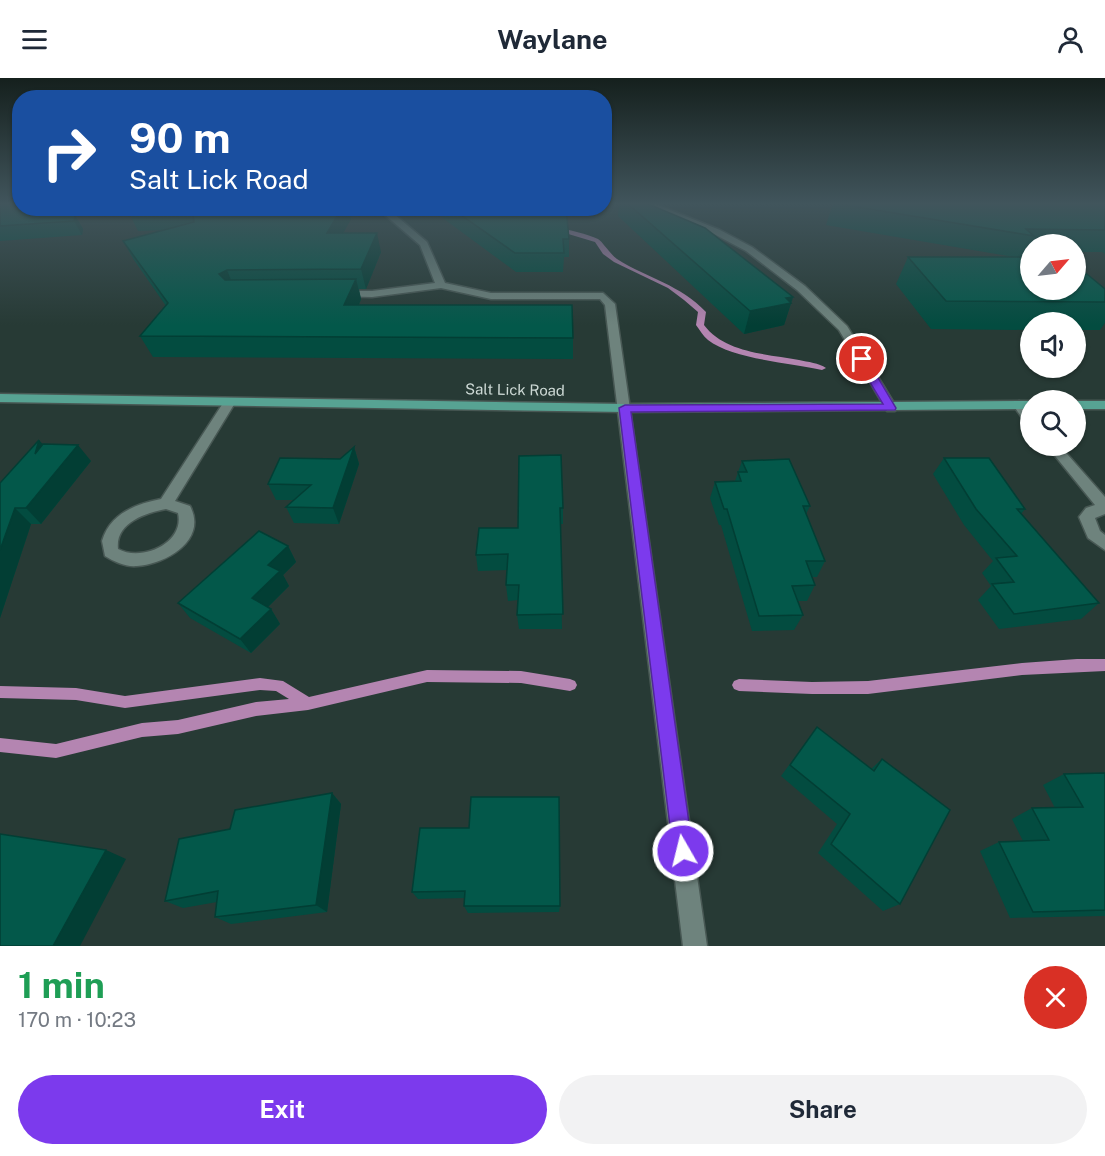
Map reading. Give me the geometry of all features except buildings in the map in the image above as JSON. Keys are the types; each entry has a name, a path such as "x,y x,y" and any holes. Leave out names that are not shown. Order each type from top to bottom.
{"main road":[{"name":"Salt Lick Road","path":"0,398 625,408 891,408 1020,405"},
{"path":"1086,405 1105,405"}],"street":[{"path":"423,244 441,285"},
{"path":"739,244 801,288 843,328 891,408"},
{"path":"326,294 372,294 441,285 491,296 603,296 610,304 695,946"},
{"path":"166,504 185,510 189,517 189,526 175,545 158,555 138,561 116,557 111,552 108,544 110,536 127,517 146,508 166,504 229,403"},
{"path":"1061,456 1105,508 1091,512 1088,517 1093,534 1105,544"}],"waterway":[{"path":"599,244 605,253 616,261 670,287 687,298 702,312 700,325 712,339 722,345 822,368"},
{"path":"739,685 850,688 886,686 1022,669 1105,665"},
{"path":"308,704 427,676 521,677 570,685"},
{"path":"0,692 76,694 125,702 260,684 278,685 308,704"},
{"path":"0,745 56,751 142,730 178,727 256,709 308,704"}],"route":[{"path":"683,851 625,408 891,408 862,359"}]}
